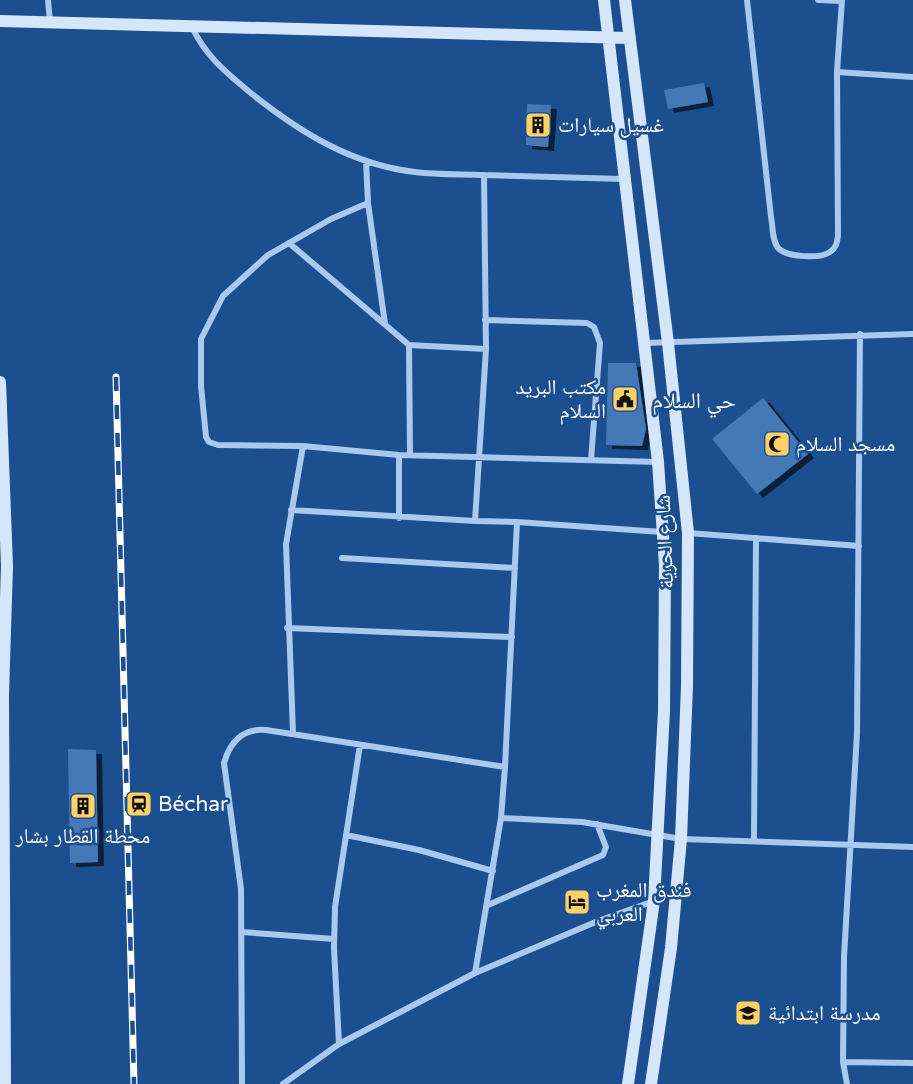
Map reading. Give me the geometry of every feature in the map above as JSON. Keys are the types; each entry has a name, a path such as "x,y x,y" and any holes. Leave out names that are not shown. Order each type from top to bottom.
{"main road":[{"name":"شارع الحرية","path":"604,0 623,179 658,462 665,565 664,711 654,901 628,1084"},
{"name":"شارع الحرية","path":"625,0 668,343 688,533 686,739 681,839 671,948 651,1084"},
{"path":"0,21 630,38"},
{"path":"0,382 7,566 2,677 5,1084"}],"street":[{"path":"48,0 50,22"},
{"path":"747,0 775,244 783,252 816,256 828,254 836,247 838,236 837,72 842,0 818,0"},
{"path":"191,26 202,49 287,123 350,157 415,172 623,179"},
{"path":"837,72 913,76"},
{"path":"366,161 369,203 385,324"},
{"path":"476,521 486,349 484,175"},
{"path":"369,203 331,219 268,255 223,296 201,339 201,386 208,441 218,445 303,446 399,455 658,462"},
{"path":"290,243 409,345 486,349"},
{"path":"485,320 587,323 594,327 600,342 591,460"},
{"path":"846,1084 843,1062 844,957 857,733 860,334"},
{"path":"645,343 913,334"},
{"path":"409,345 410,455"},
{"path":"293,733 287,628 286,544 303,446"},
{"path":"399,455 399,518"},
{"path":"291,510 662,532"},
{"path":"475,973 501,818 517,522"},
{"path":"688,533 859,546"},
{"path":"754,839 756,538"},
{"path":"342,558 515,568"},
{"path":"287,628 512,636"},
{"path":"242,1084 240,1054 242,932 240,890 224,763 228,750 245,733 255,729 504,767"},
{"path":"339,1044 334,939 335,908 360,745"},
{"path":"501,818 539,818 597,824 681,839 754,839 913,847"},
{"path":"488,904 603,855 606,847 597,824"},
{"path":"346,835 419,850 493,871"},
{"path":"283,1084 339,1044 475,973 598,921 654,901"},
{"path":"242,932 334,939"},
{"path":"843,1062 913,1063"}],"building":[{"name":"غسيل سيارات","path":"704,83 708,102 668,109 664,90"},
{"name":"غسيل سيارات","path":"527,104 551,105 548,147 526,145"},
{"name":"مكتب البريد السلام","path":"608,363 636,363 646,429 642,446 606,445"},
{"path":"763,398 808,454 757,494 712,439"},
{"name":"محطة القطار بشار","path":"68,749 96,750 98,862 70,863"}],"railway":[{"path":"116,377 134,1084"}],"place":[{"name":"غسيل سيارات","path":"538,125"},
{"name":"مكتب البريد السلام","path":"625,399"},
{"name":"مسجد السلام","path":"777,444"},
{"name":"Béchar","path":"139,804"},
{"name":"محطة القطار بشار","path":"83,806"},
{"name":"فندق المغرب العربي","path":"577,902"},
{"name":"مدرسة ابتدائية","path":"748,1013"}],"district":[{"name":"حي السلام","path":"694,401"}]}
